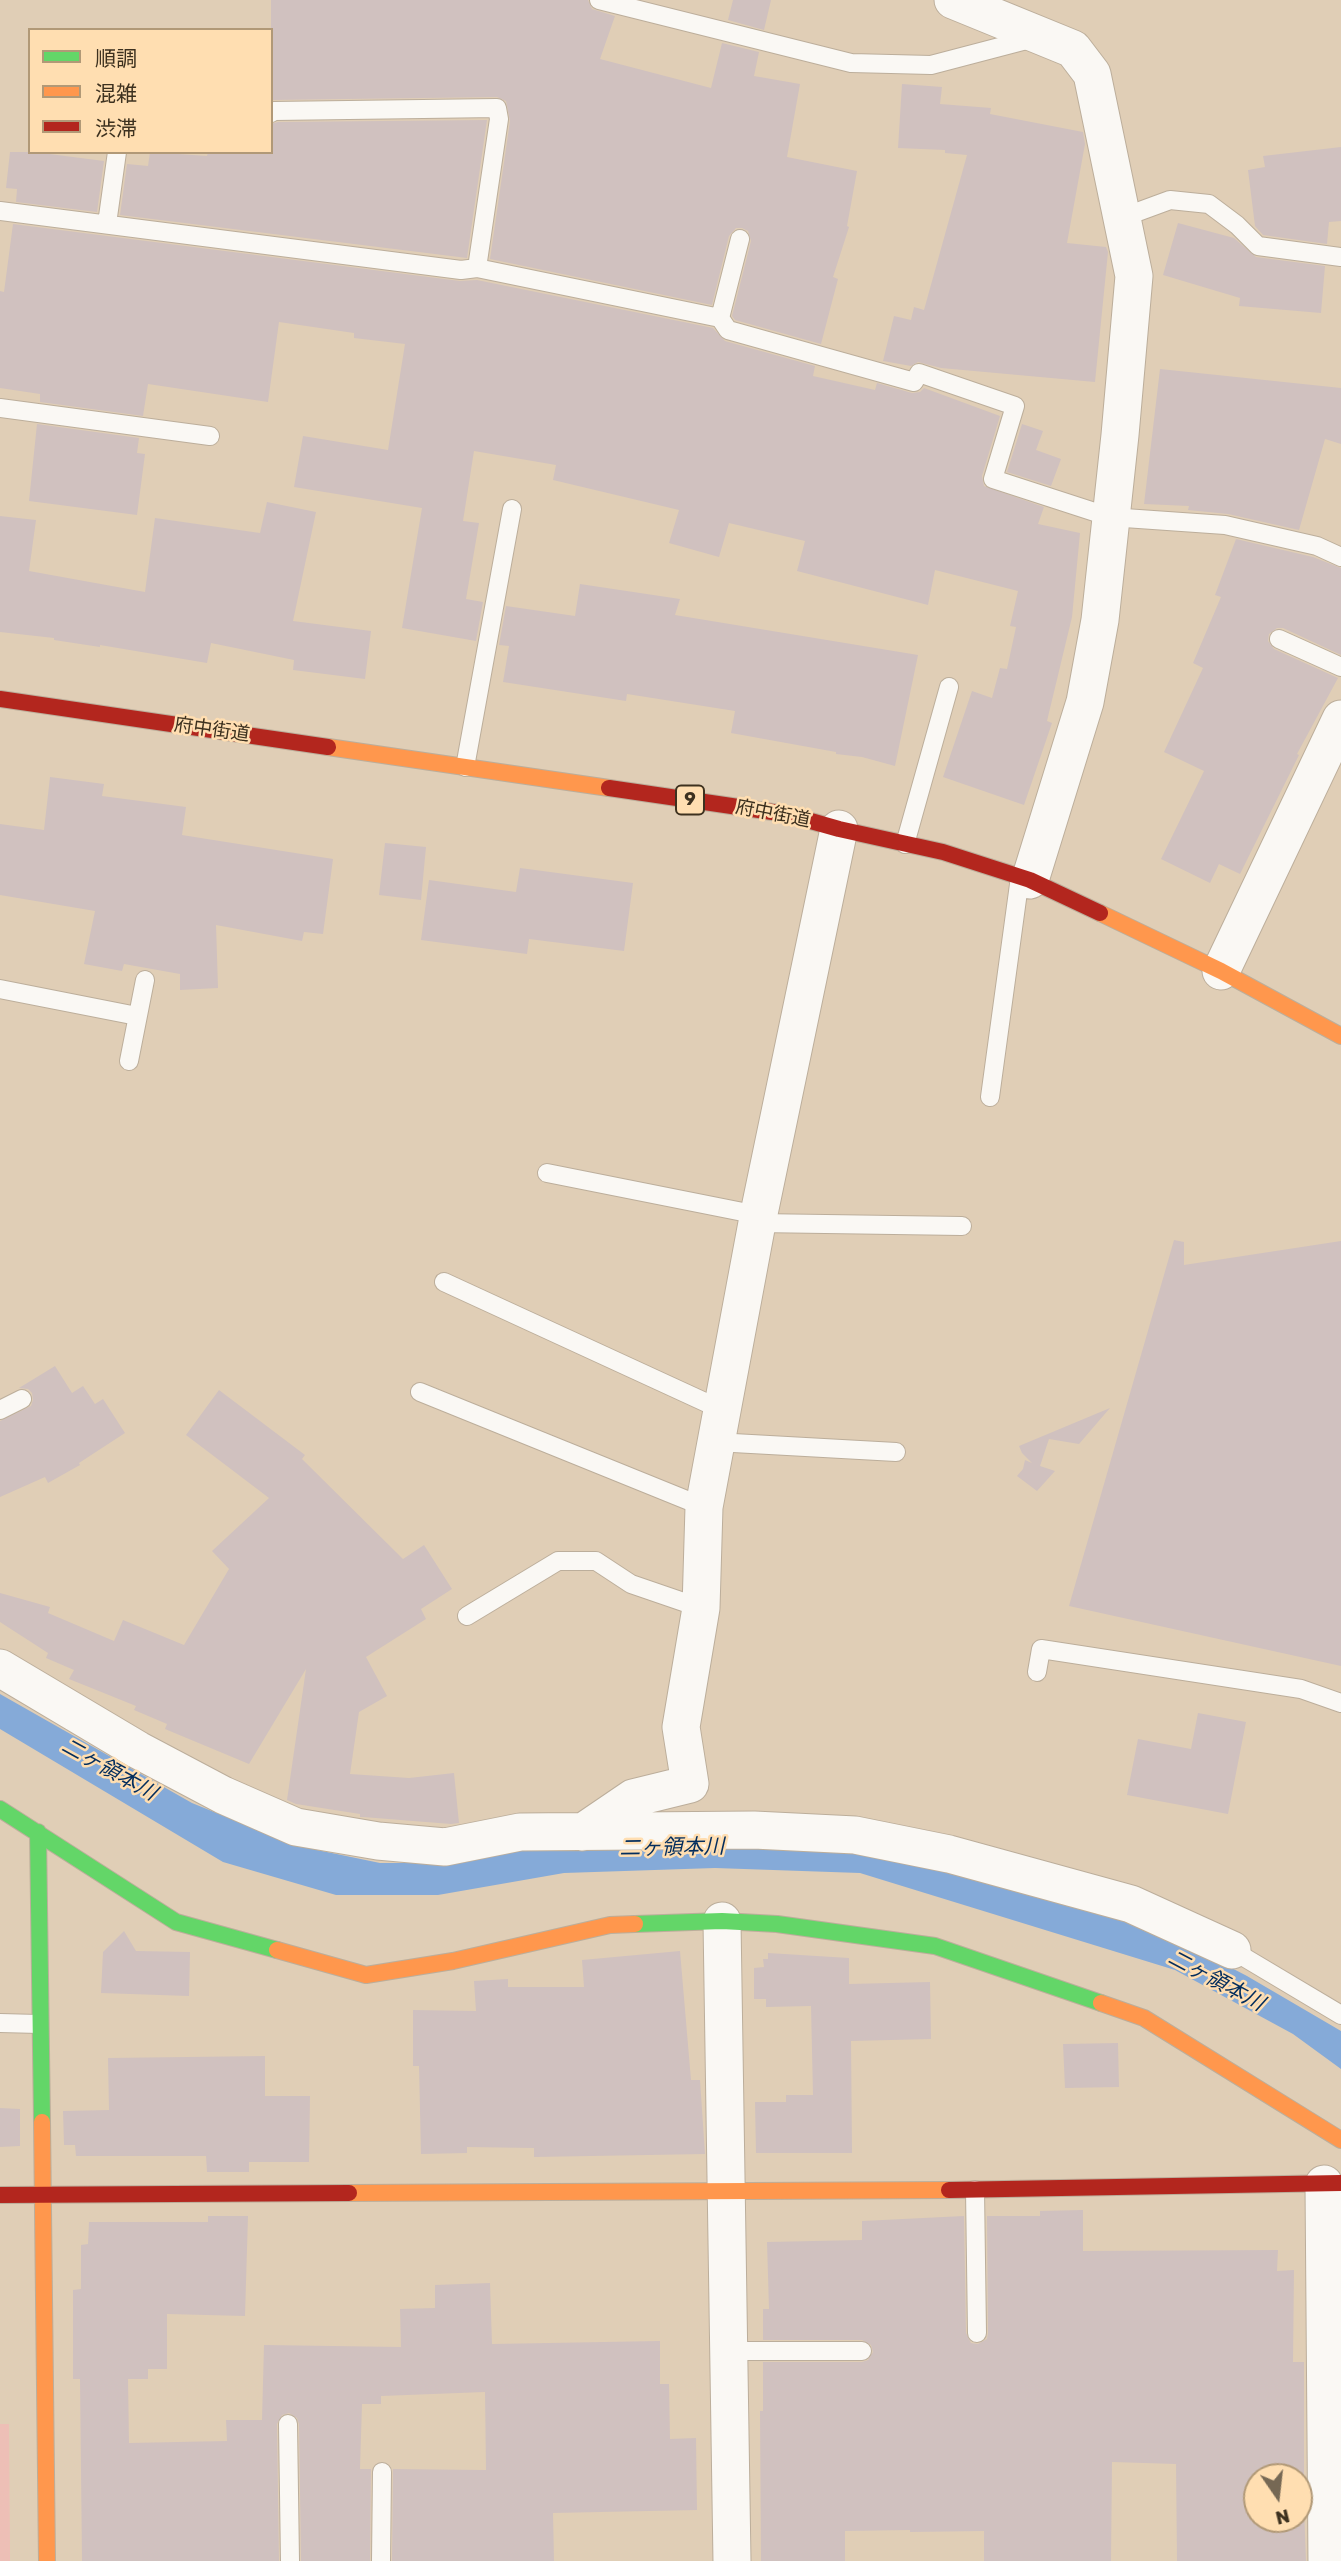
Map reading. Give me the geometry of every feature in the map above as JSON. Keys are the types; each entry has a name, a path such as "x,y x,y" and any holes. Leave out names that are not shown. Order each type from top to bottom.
{"street":[{"path":"953,0 1073,49 1092,74 1134,276 1100,620 1085,702 1025,878"},
{"name":"府中街道","path":"0,699 786,814 839,829 943,852 1025,878 1221,971 1341,1036"},
{"path":"1221,971 1341,719"},
{"path":"583,1832 633,1798 690,1784 681,1727 701,1608 704,1507 757,1219 839,829"},
{"path":"0,1668 162,1763 223,1795 296,1827 377,1841 445,1847 520,1832 754,1830 855,1835 949,1854 1131,1904 1232,1951"},
{"path":"0,1809 176,1922 366,1975 453,1961 610,1925 722,1921 777,1924 935,1946 1144,2018 1341,2140"},
{"path":"38,1832 47,2561"},
{"path":"722,1921 732,2561"},
{"path":"0,2195 975,2190 1332,2184 1327,2561"}],"lane":[{"path":"599,0 851,63 931,65 1041,36"},
{"path":"273,112 497,108 499,119 477,268"},
{"path":"107,223 117,154"},
{"path":"1121,218 1170,200 1209,204 1237,225 1258,246 1341,257"},
{"path":"0,211 460,270 477,268 720,318 728,330 914,382 919,373 1015,406 993,479 1110,517 1225,525 1317,546 1341,557"},
{"path":"720,318 740,239"},
{"path":"0,408 210,436"},
{"path":"465,767 512,509"},
{"path":"1279,639 1341,667"},
{"path":"905,844 949,687"},
{"path":"990,1097 1025,878"},
{"path":"129,1061 145,981"},
{"path":"0,989 137,1016"},
{"path":"547,1173 757,1219 962,1226"},
{"path":"444,1282 718,1426 896,1452"},
{"path":"420,1392 704,1507"},
{"path":"0,1410 22,1399"},
{"path":"467,1616 558,1561 596,1561 631,1584 701,1608"},
{"path":"1037,1672 1041,1648 1301,1689 1341,1703"},
{"path":"1232,1951 1341,2015"},
{"path":"0,2024 39,2024"},
{"path":"975,2190 977,2333"},
{"path":"730,2351 862,2351"},
{"path":"288,2424 290,2561"},
{"path":"381,2561 382,2472"}],"shaded area":[{"path":"0,2424 9,2424 10,2561 0,2561"}],"water":[{"name":"二ヶ領本川","path":"0,1694 192,1803 298,1846 380,1863 461,1863 552,1844 852,1847 1076,1901 1172,1937 1247,1976 1341,2031 1341,2069 1293,2034 1175,1970 860,1873 715,1868 564,1873 438,1895 336,1895 223,1862 0,1729"}],"building":[{"path":"271,0 588,0 592,9 615,16 600,59 711,88 722,43 759,52 754,76 800,84 787,157 857,171 847,226 849,227 833,277 838,279 821,344 735,320 732,316 751,241 748,231 742,228 736,228 729,236 712,305 490,259 510,121 506,101 497,97 273,100"},
{"path":"733,0 771,0 764,30 728,20"},
{"path":"902,84 942,87 940,104 991,108 990,114 1083,132 1085,144 1067,243 1106,247 1108,252 1095,382 941,368 918,362 911,366 883,361 894,316 911,320 914,307 924,310 967,155 945,153 945,150 898,148"},
{"path":"487,120 467,258 120,215 127,164 148,166 150,154 273,154 273,123"},
{"path":"1341,147 1341,221 1329,222 1327,244 1263,235 1255,226 1248,170 1265,167 1263,156"},
{"path":"10,152 104,161 97,212 16,202 17,189 6,188"},
{"path":"1178,223 1234,238 1256,257 1325,266 1321,313 1239,306 1240,298 1163,275"},
{"path":"13,224 460,281 477,280 713,328 725,341 815,366 813,376 875,390 877,383 912,393 920,392 924,388 1000,416 982,476 984,486 1044,507 1038,524 1080,533 1072,617 1047,721 1052,723 1024,805 943,777 972,691 992,698 1000,668 1007,669 1016,627 1010,626 1018,591 935,570 928,605 797,571 805,541 729,523 719,557 669,543 679,510 553,480 556,465 474,451 463,521 479,523 466,599 483,602 476,641 402,628 422,508 294,487 303,436 388,450 405,344 354,338 354,333 279,322 268,402 148,384 143,416 40,402 40,394 0,388 0,291 4,292"},
{"path":"1160,369 1341,388 1341,444 1325,439 1299,530 1228,514 1188,510 1189,506 1144,504"},
{"path":"37,424 139,438 137,453 145,454 137,515 29,501"},
{"path":"1022,424 1043,431 1036,450 1061,459 1051,486 1007,472"},
{"path":"267,502 316,512 293,621 371,631 365,679 293,670 294,660 211,643 207,663 0,632 0,516 36,520 29,571 145,592 155,518 260,533"},
{"path":"1236,539 1313,557 1341,568 1341,655 1283,628 1277,628 1269,634 1268,641 1274,649 1338,678 1297,754 1299,755 1240,874 1219,864 1210,883 1161,859 1204,771 1164,752 1203,668 1193,663 1221,597 1215,595"},
{"path":"580,584 680,599 675,615 918,655 895,766 862,757 731,733 735,711 627,694 626,701 503,682 509,646 499,645 506,606 575,616"},
{"path":"50,777 104,784 102,796 186,807 182,835 333,859 323,934 304,932 302,941 216,925 218,988 180,990 180,974 124,964 122,971 84,964 95,911 0,895 0,824 44,830"},
{"path":"385,843 426,847 421,900 379,895"},
{"path":"520,868 633,883 624,951 529,939 527,954 421,940 429,880 516,892"},
{"path":"1174,1240 1184,1242 1184,1265 1341,1241 1341,1666 1069,1606"},
{"path":"55,1366 72,1393 83,1386 95,1404 103,1399 125,1433 79,1463 80,1465 48,1483 45,1477 0,1497 0,1421 31,1406 32,1393 28,1389 19,1388"},
{"path":"219,1390 305,1455 302,1459 403,1559 424,1545 452,1589 421,1609 426,1619 366,1657 387,1696 359,1712 350,1774 409,1778 454,1773 459,1823 360,1817 360,1814 296,1804 287,1800 306,1669 249,1764 165,1729 167,1724 134,1710 136,1706 69,1679 74,1670 46,1658 48,1653 0,1622 0,1593 50,1607 48,1613 114,1641 123,1620 184,1645 229,1569 212,1551 269,1498 186,1435"},
{"path":"1110,1408 1079,1444 1049,1439 1040,1466 1055,1471 1037,1491 1017,1476 1023,1469 1025,1460 1032,1463 1019,1446"},
{"path":"1198,1713 1246,1722 1228,1814 1127,1795 1138,1739 1191,1749"},
{"path":"124,1931 136,1951 190,1952 189,1996 101,1993 103,1952"},
{"path":"680,1951 691,2080 700,2080 705,2154 534,2157 534,2148 467,2147 467,2153 421,2154 419,2066 413,2066 413,2010 476,2011 474,1981 508,1979 508,1987 584,1987 582,1960"},
{"path":"768,1953 849,1958 849,1984 930,1982 931,2039 851,2041 852,2153 756,2153 755,2102 786,2102 786,2095 813,2095 811,2006 766,2007 766,1999 754,1999 754,1968 764,1967 763,1959 768,1959"},
{"path":"1118,2043 1119,2087 1065,2088 1063,2044"},
{"path":"265,2056 265,2096 310,2096 309,2162 249,2162 249,2172 207,2172 206,2156 76,2156 75,2145 64,2145 63,2111 109,2110 108,2058"},
{"path":"0,2108 20,2109 20,2146 0,2147"},
{"path":"1083,2210 1083,2251 1278,2250 1277,2271 1294,2270 1293,2362 1304,2362 1304,2463 1243,2463 1243,2533 1305,2533 1306,2561 1177,2561 1176,2464 1112,2462 1111,2561 984,2561 984,2531 910,2530 845,2531 845,2561 761,2561 760,2411 763,2411 763,2362 862,2362 868,2360 873,2352 871,2345 862,2340 763,2340 763,2309 769,2309 767,2242 862,2240 862,2221 964,2216 966,2333 971,2343 978,2344 987,2339 988,2333 987,2216 1040,2216 1040,2211"},
{"path":"208,2216 248,2216 245,2316 167,2314 167,2369 148,2369 148,2379 128,2379 129,2443 227,2441 226,2420 262,2420 264,2345 401,2347 400,2309 435,2308 435,2285 490,2283 492,2344 660,2341 660,2384 669,2384 670,2439 696,2438 697,2510 553,2513 554,2561 392,2561 393,2469 486,2470 485,2392 381,2396 381,2404 362,2404 360,2469 371,2469 370,2561 301,2561 299,2424 297,2418 289,2413 282,2415 277,2424 279,2561 82,2561 80,2379 73,2379 73,2290 81,2289 81,2245 88,2244 89,2222 208,2222"}],"traffic: fast":[{"path":"0,1809 176,1922 277,1950"},
{"path":"38,1832 42,2122"},
{"path":"635,1924 722,1921 777,1924 935,1946 1101,2003"}],"traffic: slow":[{"path":"328,747 609,788"},
{"path":"1100,913 1221,971 1341,1036"},
{"path":"277,1950 366,1975 453,1961 610,1925 635,1924"},
{"path":"1101,2003 1144,2018 1341,2140"},
{"path":"42,2122 47,2561"},
{"path":"349,2193 949,2190"}],"traffic: jam":[{"path":"0,699 328,747"},
{"path":"609,788 786,814 839,829 943,852 1030,880 1100,913"},
{"path":"949,2190 1341,2183"},
{"path":"0,2195 349,2193"}]}
